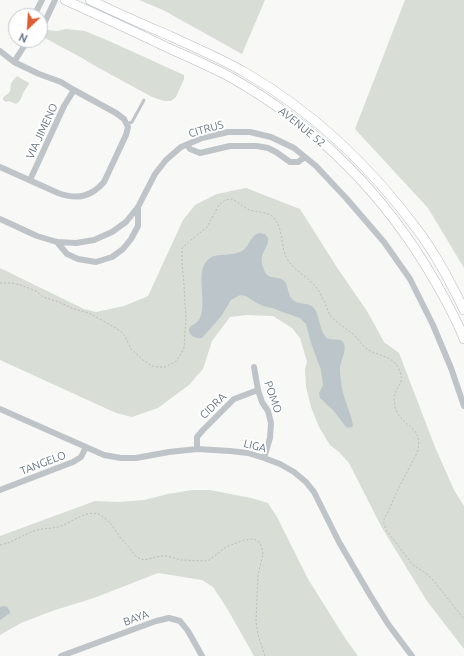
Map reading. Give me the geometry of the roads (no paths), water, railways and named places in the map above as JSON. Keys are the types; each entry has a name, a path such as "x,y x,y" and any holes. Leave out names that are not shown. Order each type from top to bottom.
{"main road":[{"name":"AVENUE 52","path":"65,0 231,78 283,111 314,135 367,186 406,234 438,287 464,339"},
{"name":"AVENUE 52","path":"81,0 94,2 210,54 246,73 277,92 302,111 337,140 367,169 394,200 420,232 439,263 464,310"}],"street":[{"path":"48,15 55,0"},
{"path":"14,62 23,48"},
{"path":"0,51 14,62 39,74 61,82 116,113 124,119 127,126 126,135 104,182 99,188 79,197 68,197 0,167"},
{"name":"VIA JIMENO","path":"30,180 64,106 74,90"},
{"name":"CITRUS","path":"0,219 37,236 57,242 76,243 94,240 112,232 126,222 138,208 155,174 166,160 181,147 202,138 228,132 250,132 271,137 294,148 316,166 361,214 384,242 410,279 433,325 451,368 464,406"},
{"path":"187,145 190,149 200,153 230,146 257,146 268,148 290,162 298,162 305,157"},
{"path":"57,242 67,254 78,259 96,262 112,257 123,250 138,226 138,208"},
{"name":"POMO","path":"254,366 258,390 262,402 268,411 271,423 270,438 264,458"},
{"name":"CIDRA","path":"197,449 197,437 234,399 258,390"},
{"name":"LIGA","path":"0,409 104,455 121,458 136,458 197,449 230,451 264,458 280,464 294,472 306,482 314,492 339,542 370,596 388,624 412,656"},
{"name":"TANGELO","path":"0,490 74,462 81,457 86,448"},
{"name":"BAYA","path":"61,656 156,621 169,618 180,621 188,631 202,656"}],"lane":[{"path":"127,126 132,122 144,100"}]}
